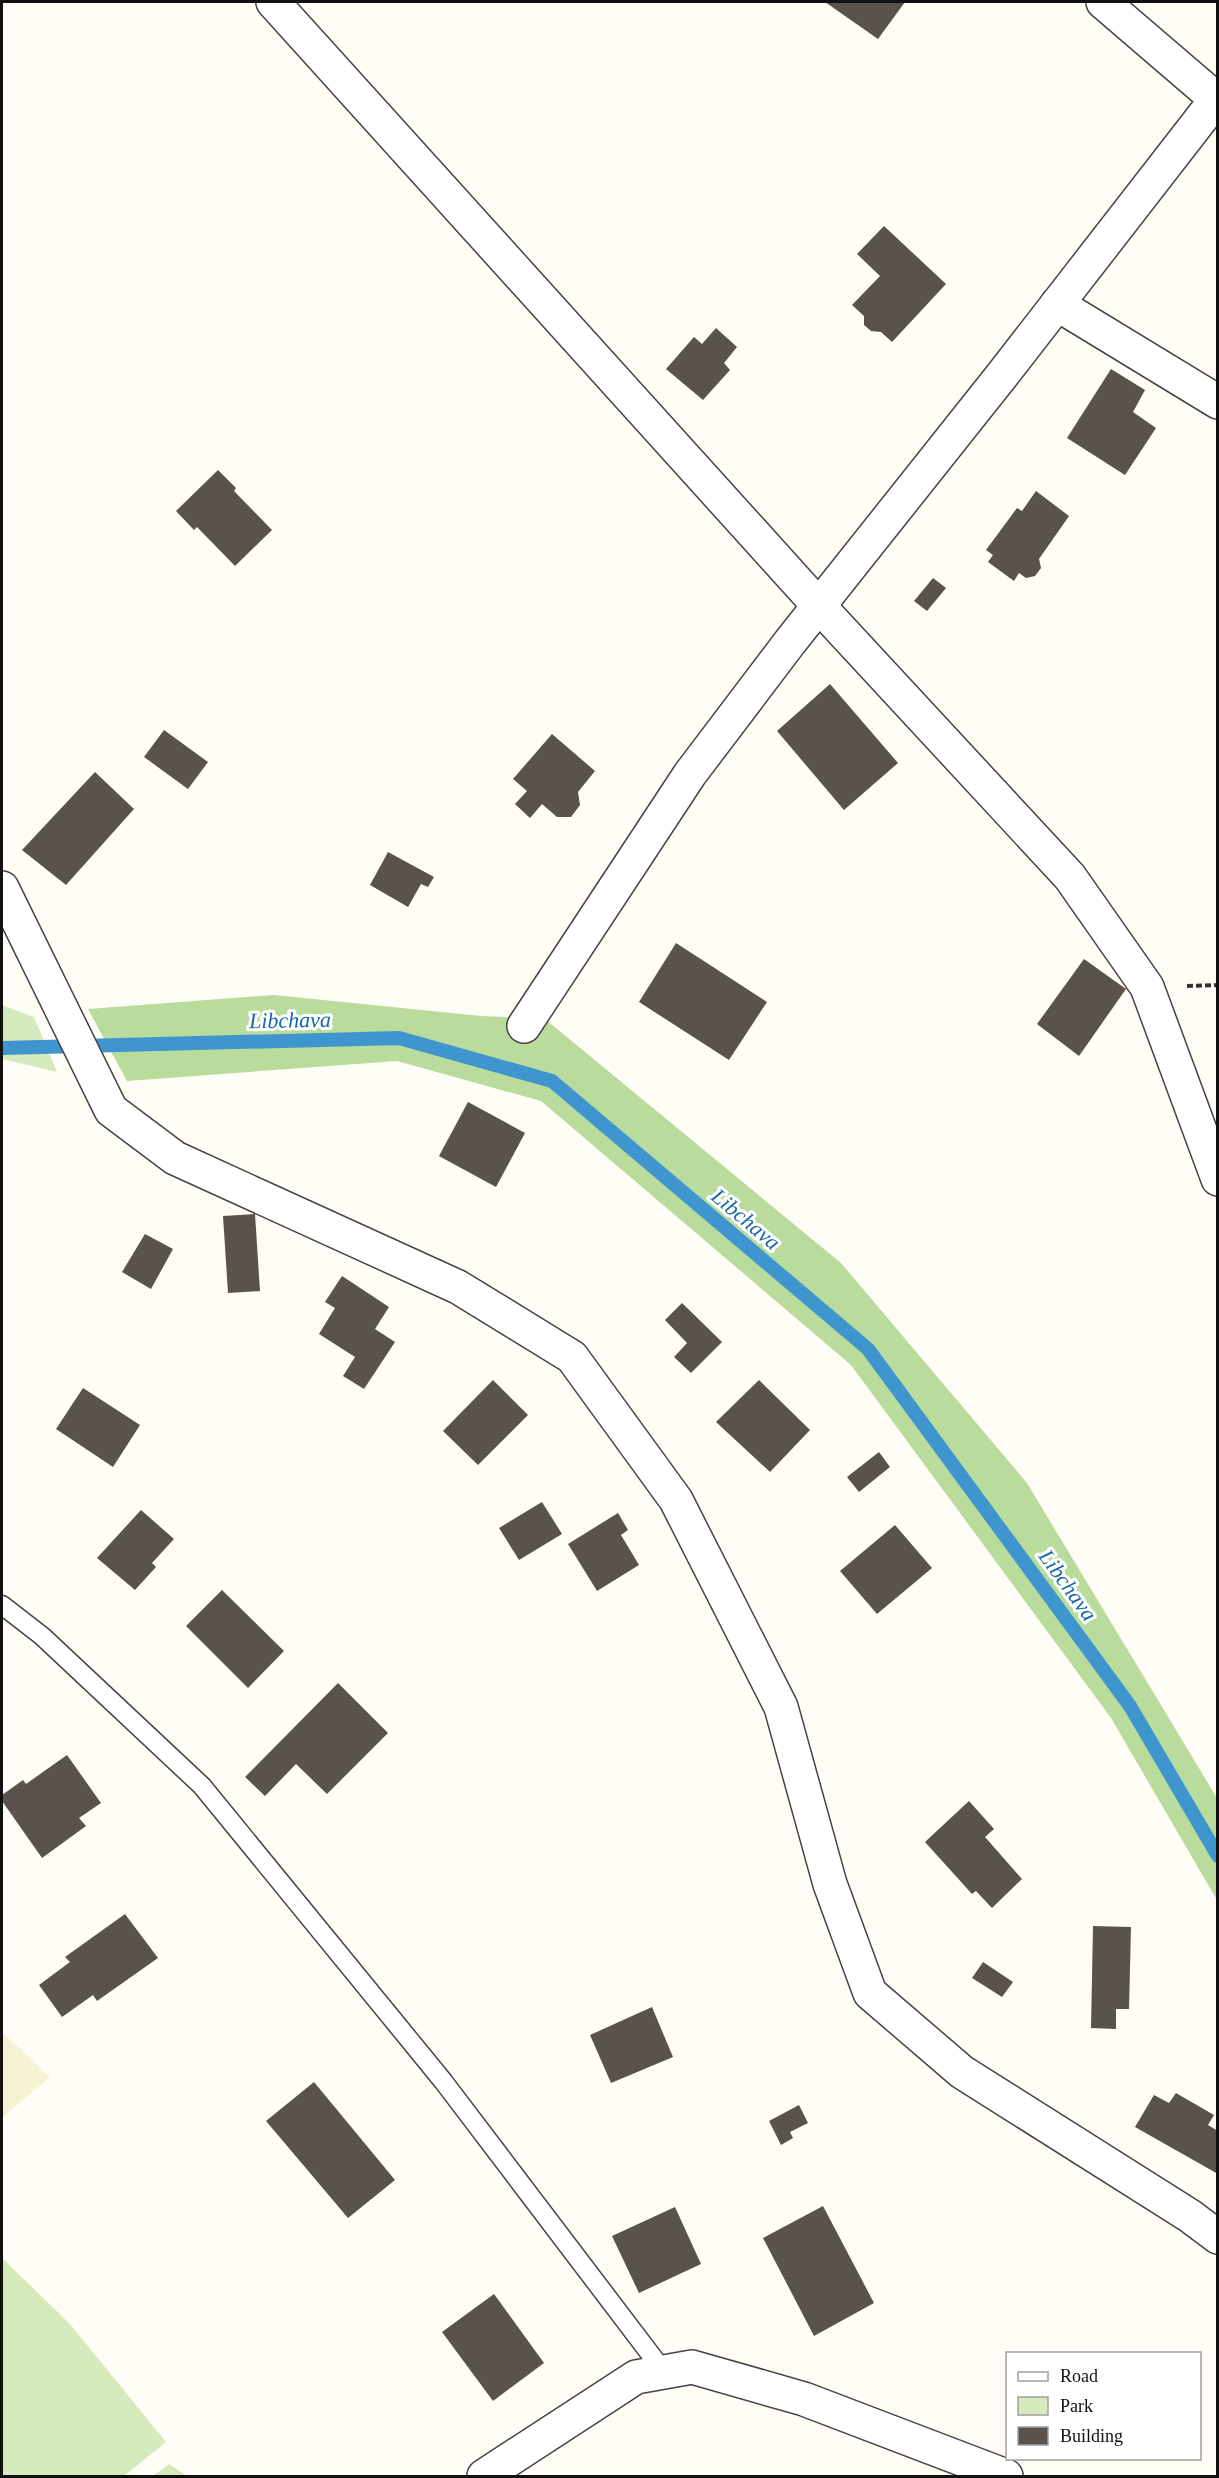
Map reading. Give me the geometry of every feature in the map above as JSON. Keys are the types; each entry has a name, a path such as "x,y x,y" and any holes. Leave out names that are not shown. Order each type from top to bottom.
{"street":[{"path":"273,2 819,606 1070,877 1147,987 1218,1179"},
{"path":"524,1026 690,774 1217,98 1103,2"},
{"path":"1058,304 1218,402"},
{"path":"2,888 111,1110 175,1158 458,1287 572,1357 676,1500 781,1707 830,1884 870,1993 962,2072 1190,2216 1218,2237"},
{"path":"484,2476 636,2377 692,2367 804,2399 1006,2476"}],"lane":[{"path":"2,1605 42,1636 202,1786 443,2081 664,2372"}],"shaded area":[{"path":"2,2032 50,2077 2,2118"}],"green space":[{"path":"274,995 481,1016 545,1019 841,1263 1027,1483 1217,1798 1217,1900 1111,1718 851,1365 541,1101 397,1061 127,1081 88,1009"},
{"path":"2,1005 34,1017 57,1072 2,1059"},
{"path":"2,2258 70,2324 166,2442 124,2476 2,2476"},
{"path":"169,2464 187,2476 153,2476"}],"building":[{"path":"825,2 905,2 878,39"},
{"path":"884,226 946,284 892,342 881,332 871,331 864,325 864,316 852,305 880,276 857,254"},
{"path":"716,328 737,347 724,363 730,370 703,400 666,369 694,337 702,344"},
{"path":"1111,369 1145,390 1133,412 1156,428 1125,475 1067,438"},
{"path":"218,470 236,488 234,491 272,530 235,566 197,527 194,530 176,511"},
{"path":"1036,491 1069,516 1039,559 1041,568 1035,576 1026,578 1019,573 1014,581 988,562 993,555 986,550 1017,508 1022,511"},
{"path":"933,578 946,588 927,611 914,601"},
{"path":"830,684 898,763 844,810 777,731"},
{"path":"164,730 208,762 188,789 144,757"},
{"path":"552,734 595,771 578,792 580,805 571,817 557,817 542,804 530,818 515,804 527,791 513,779"},
{"path":"95,772 134,809 66,885 22,850"},
{"path":"388,852 434,877 428,887 421,884 408,907 370,885"},
{"path":"676,943 767,1002 729,1060 639,1002"},
{"path":"1084,959 1126,989 1079,1056 1037,1024"},
{"path":"468,1102 525,1133 496,1187 439,1156"},
{"path":"255,1214 260,1291 228,1293 223,1216"},
{"path":"145,1234 173,1249 151,1289 122,1272"},
{"path":"342,1276 389,1307 375,1329 395,1342 364,1389 343,1376 355,1357 319,1334 335,1308 325,1302"},
{"path":"682,1303 722,1342 691,1373 674,1357 687,1343 665,1320"},
{"path":"493,1380 528,1415 478,1465 443,1431"},
{"path":"759,1380 810,1430 770,1472 716,1422"},
{"path":"83,1388 140,1425 113,1467 56,1429"},
{"path":"879,1452 890,1467 859,1492 847,1477"},
{"path":"542,1502 562,1534 519,1560 499,1528"},
{"path":"141,1510 174,1539 152,1563 156,1567 135,1590 97,1558"},
{"path":"618,1513 628,1530 621,1535 639,1565 597,1591 568,1544"},
{"path":"895,1525 932,1568 877,1614 840,1571"},
{"path":"222,1590 284,1651 248,1688 186,1626"},
{"path":"338,1683 388,1733 327,1794 296,1764 265,1796 245,1777"},
{"path":"67,1755 101,1803 79,1818 86,1826 42,1858 2,1801 2,1795 23,1780 26,1784"},
{"path":"969,1801 994,1829 985,1837 1022,1879 992,1908 976,1891 972,1894 925,1842"},
{"path":"125,1914 158,1958 97,2001 93,1995 62,2017 39,1985 70,1962 65,1957"},
{"path":"1093,1926 1131,1927 1129,2009 1116,2009 1116,2029 1091,2028"},
{"path":"983,1962 1013,1982 1002,1997 972,1978"},
{"path":"652,2007 673,2057 611,2083 590,2035"},
{"path":"314,2082 395,2180 348,2218 266,2121"},
{"path":"1176,2093 1214,2115 1208,2125 1218,2131 1218,2174 1135,2127 1154,2095 1169,2103"},
{"path":"799,2105 808,2123 790,2132 793,2138 781,2145 769,2121"},
{"path":"823,2206 874,2303 814,2336 763,2238"},
{"path":"675,2207 701,2264 639,2293 612,2236"},
{"path":"494,2294 544,2363 493,2401 442,2332"}],"waterway":[{"name":"Libchava","path":"2,1048 399,1038 552,1081 868,1349 1130,1706 1218,1856"}]}
